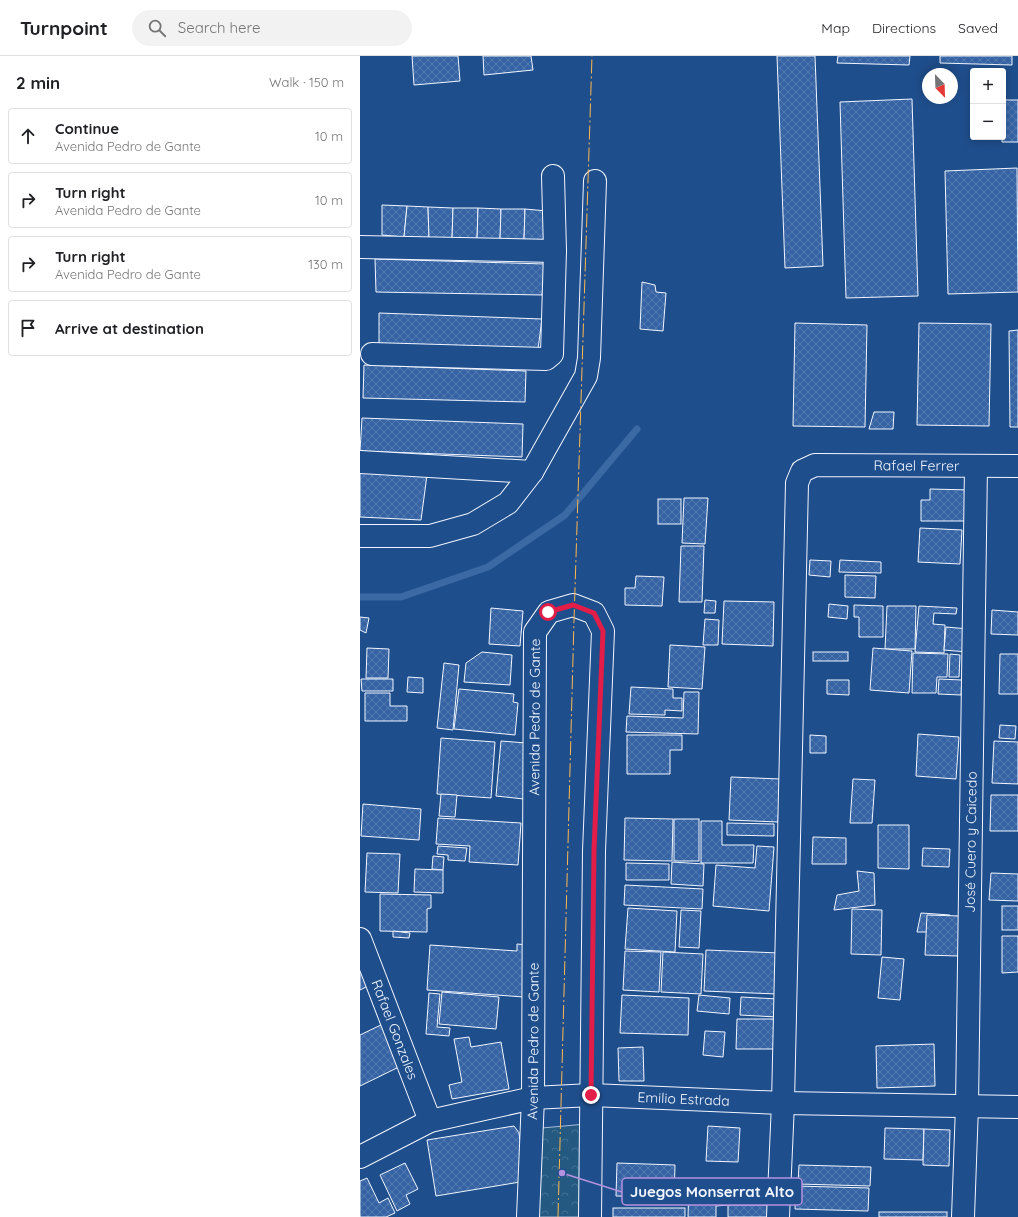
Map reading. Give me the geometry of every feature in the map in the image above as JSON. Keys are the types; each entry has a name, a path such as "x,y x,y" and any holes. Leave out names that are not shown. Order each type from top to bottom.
{"street":[{"path":"372,354 550,357 552,354 555,251 553,176"},
{"path":"360,536 430,536 473,524 508,503 532,472 586,376 589,358 594,181"},
{"path":"360,247 555,251"},
{"path":"360,462 532,472"},
{"name":"Rafael Ferrer","path":"783,1103 797,483 802,471 815,465 1018,466"},
{"name":"José Cuero y Caicedo","path":"963,1217 968,1106 976,466"},
{"name":"Avenida Pedro de Gante","path":"528,1217 533,1098 535,632 548,612 573,605 594,613 603,631 594,851 590,1217"},
{"name":"Rafael Gonzales","path":"360,939 430,1121"},
{"name":"Emilio Estrada","path":"360,1157 430,1121 533,1098 591,1095 783,1103 1018,1107"},
{"path":"778,1217 783,1103"}],"green space":[{"path":"586,1124 582,1217 539,1217 542,1128"}],"building":[{"path":"412,56 458,56 460,81 414,85"},
{"path":"483,56 531,56 533,70 484,75"},
{"path":"777,56 815,56 823,266 785,268"},
{"path":"838,56 910,56 909,65 837,63"},
{"path":"940,56 1012,56 1012,65 940,63"},
{"path":"912,99 918,296 846,298 840,102"},
{"path":"1006,100 1018,100 1018,142 1002,142 1002,140 1006,140"},
{"path":"1017,168 1018,292 948,294 945,171"},
{"path":"382,205 407,206 404,237 382,235"},
{"path":"407,206 428,207 429,238 404,237"},
{"path":"428,207 453,208 452,239 429,238"},
{"path":"453,208 478,208 477,240 452,239"},
{"path":"478,208 501,209 500,240 477,240"},
{"path":"501,209 525,209 524,240 500,240"},
{"path":"525,209 547,211 545,240 524,240"},
{"path":"375,259 545,264 542,295 376,292"},
{"path":"642,282 655,285 656,292 666,293 663,331 640,329"},
{"path":"379,313 542,319 538,349 379,345"},
{"path":"795,323 867,325 865,427 793,426"},
{"path":"919,323 991,324 989,426 917,425"},
{"path":"1018,330 1018,427 1010,427 1009,331"},
{"path":"364,365 526,371 525,402 363,398"},
{"path":"874,412 894,412 893,429 869,429"},
{"path":"362,418 523,424 522,457 360,451"},
{"path":"360,473 427,475 421,520 360,517"},
{"path":"930,489 971,490 970,521 921,521 921,500 930,500"},
{"path":"684,498 708,498 705,544 682,543"},
{"path":"658,499 681,499 681,524 658,524"},
{"path":"920,528 962,530 960,564 918,562"},
{"path":"681,546 704,546 702,602 679,602"},
{"path":"810,560 831,561 830,577 809,575"},
{"path":"840,560 881,562 881,573 839,572"},
{"path":"845,575 876,576 875,598 845,597"},
{"path":"636,576 664,577 662,606 625,605 625,588 635,588"},
{"path":"705,600 716,601 715,613 704,613"},
{"path":"724,601 774,602 773,646 722,644"},
{"path":"829,604 848,606 847,619 828,617"},
{"path":"854,605 883,606 883,637 859,637 859,617 854,617"},
{"path":"887,606 916,606 915,649 885,649"},
{"path":"919,606 957,608 956,614 934,613 933,624 945,625 944,653 915,652"},
{"path":"491,608 523,611 520,646 489,644"},
{"path":"992,610 1018,612 1018,635 991,634"},
{"path":"360,617 369,618 366,633 360,630"},
{"path":"705,619 719,620 718,645 703,645"},
{"path":"946,627 969,629 967,652 944,650"},
{"path":"670,645 705,647 702,689 668,687"},
{"path":"367,648 389,649 388,678 366,678"},
{"path":"873,648 912,651 909,693 870,690"},
{"path":"482,652 512,655 510,685 464,682 466,663"},
{"path":"813,652 848,652 848,661 813,661"},
{"path":"913,653 948,654 947,677 937,677 936,693 912,693"},
{"path":"950,654 960,655 959,677 949,677"},
{"path":"1000,654 1018,654 1018,694 999,694"},
{"path":"444,663 459,665 453,730 437,728"},
{"path":"408,677 423,678 423,693 407,692"},
{"path":"361,679 393,679 393,691 362,691"},
{"path":"939,679 962,680 961,695 938,694"},
{"path":"827,680 849,680 849,695 827,694"},
{"path":"631,687 673,689 673,698 682,698 682,711 665,710 665,715 629,714"},
{"path":"459,689 514,694 513,702 518,703 515,735 454,729"},
{"path":"684,692 699,692 698,734 626,732 627,716 683,718"},
{"path":"365,693 390,693 390,706 407,706 407,721 365,721"},
{"path":"1000,725 1016,726 1015,739 999,738"},
{"path":"918,734 959,737 956,779 916,776"},
{"path":"627,735 682,735 682,750 670,750 670,774 627,774"},
{"path":"810,735 826,736 826,753 810,753"},
{"path":"441,738 495,742 491,798 437,794"},
{"path":"501,741 526,743 524,799 496,796"},
{"path":"994,741 1018,742 1018,784 992,783"},
{"path":"731,777 780,779 778,822 729,820"},
{"path":"853,779 875,780 872,823 850,823"},
{"path":"441,794 457,795 455,817 439,816"},
{"path":"991,795 1018,795 1018,831 990,831"},
{"path":"363,804 421,809 419,840 361,836"},
{"path":"438,818 521,823 518,865 469,862 470,846 436,844"},
{"path":"625,818 673,819 672,861 624,860"},
{"path":"674,819 699,819 699,861 674,861"},
{"path":"701,821 722,821 722,845 754,845 753,863 701,863"},
{"path":"727,823 774,824 774,836 727,835"},
{"path":"878,825 909,825 909,869 878,868"},
{"path":"813,837 846,838 846,864 812,864"},
{"path":"438,846 467,848 465,861 448,860 448,855 437,854"},
{"path":"757,846 774,847 769,911 713,906 716,865 755,868"},
{"path":"923,848 950,849 949,867 922,866"},
{"path":"367,853 400,854 398,893 365,892"},
{"path":"433,856 444,857 443,870 432,869"},
{"path":"672,862 704,864 703,886 671,884"},
{"path":"626,863 669,864 669,880 626,880"},
{"path":"415,869 443,870 443,893 414,892"},
{"path":"857,871 874,873 875,905 834,910 837,895 859,891"},
{"path":"991,873 1018,874 1018,901 989,900"},
{"path":"625,885 703,889 702,909 624,905"},
{"path":"380,894 431,895 431,908 427,909 427,932 380,931"},
{"path":"1002,906 1018,906 1018,930 1002,930"},
{"path":"628,908 677,911 675,952 625,949"},
{"path":"852,909 882,910 881,955 851,954"},
{"path":"681,910 701,911 699,948 679,947"},
{"path":"921,913 950,915 949,932 917,932"},
{"path":"927,915 960,916 958,956 925,955"},
{"path":"393,931 410,933 409,938 393,937"},
{"path":"1002,936 1018,936 1018,972 1002,973"},
{"path":"517,944 529,945 524,997 427,990 430,945 517,951"},
{"path":"706,950 779,953 777,994 704,991"},
{"path":"625,951 661,952 659,992 623,990"},
{"path":"663,952 703,954 701,994 661,992"},
{"path":"882,957 904,959 900,1000 878,998"},
{"path":"360,968 368,986 360,990"},
{"path":"442,992 499,997 496,1029 439,1024"},
{"path":"429,993 440,994 437,1027 450,1028 449,1036 426,1034"},
{"path":"622,995 689,998 688,1035 620,1033"},
{"path":"699,995 730,998 729,1014 697,1011"},
{"path":"741,997 778,999 777,1017 740,1015"},
{"path":"737,1019 780,1019 775,1049 736,1049"},
{"path":"385,1023 405,1064 360,1086 360,1035"},
{"path":"705,1031 725,1032 723,1057 703,1055"},
{"path":"469,1037 471,1047 501,1042 509,1089 452,1099 449,1085 462,1082 454,1039"},
{"path":"934,1044 935,1086 877,1088 876,1046"},
{"path":"643,1047 644,1081 619,1081 618,1048"},
{"path":"514,1126 519,1133 526,1181 436,1196 427,1140"},
{"path":"708,1126 740,1128 738,1162 706,1161"},
{"path":"885,1128 924,1129 923,1160 884,1159"},
{"path":"924,1129 950,1130 949,1166 923,1165"},
{"path":"405,1163 418,1189 406,1195 410,1204 397,1211 380,1175"},
{"path":"617,1163 675,1165 674,1197 616,1196"},
{"path":"799,1165 871,1167 870,1186 798,1184"},
{"path":"367,1178 379,1203 388,1198 395,1213 386,1217 360,1217 360,1181"},
{"path":"689,1182 729,1183 728,1205 716,1206 716,1217 688,1217"},
{"path":"796,1186 869,1188 868,1211 795,1209"},
{"path":"728,1205 772,1205 772,1217 728,1217"},
{"path":"613,1208 685,1208 685,1217 613,1217"},
{"path":"879,1212 947,1212 947,1217 879,1217"}],"waterway":[{"path":"360,597 401,597 488,567 565,515 637,429"}],"power":[{"path":"558,1217 574,620 592,56"}],"place":[{"name":"Juegos Monserrat Alto","path":"562,1173"}],"route":[{"path":"548,612 573,605 594,613 603,631 594,851 591,1095"}]}
